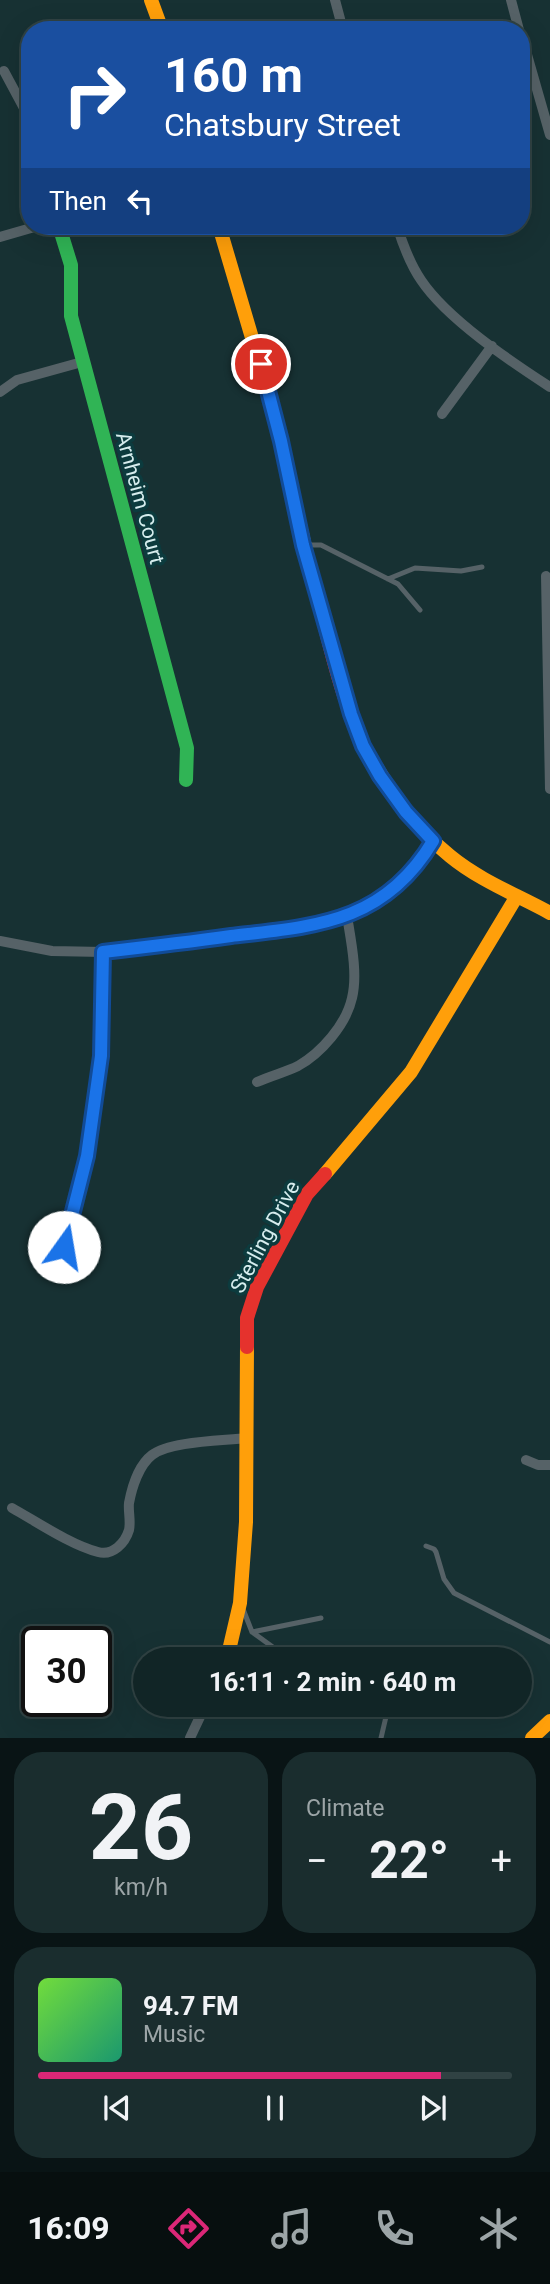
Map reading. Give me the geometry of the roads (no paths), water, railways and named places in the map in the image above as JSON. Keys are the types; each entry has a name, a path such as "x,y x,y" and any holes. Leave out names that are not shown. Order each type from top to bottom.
{"street":[{"path":"151,0 159,21"},
{"path":"335,0 341,21"},
{"path":"511,0 517,21"},
{"path":"530,65 550,135"},
{"path":"4,71 21,103"},
{"path":"0,237 21,231"},
{"name":"Arnheim Court","path":"62,235 71,265 71,316 187,748 186,780"},
{"path":"222,235 273,410 303,545 346,700 363,746 394,796 433,841 451,857 516,896 550,912"},
{"path":"401,235 413,267 431,293 492,346 550,387"},
{"path":"442,414 492,346"},
{"path":"0,391 17,380 82,362"},
{"path":"546,576 550,789"},
{"path":"0,942 52,951 103,952 304,928 347,916 396,888 424,858 433,841"},
{"name":"Sterling Drive","path":"230,1647 240,1603 246,1522 247,1318 257,1287 307,1194 411,1072 516,896"},
{"path":"257,1082 298,1066 321,1049 342,1021 352,998 354,964 347,916"},
{"path":"72,1278 64,1247 87,1156 101,1056 103,952"},
{"path":"12,1508 83,1547 101,1553 115,1550 124,1541 130,1528 129,1503 141,1468 155,1453 172,1446 247,1438"},
{"path":"526,1460 538,1465 550,1465"},
{"path":"190,1738 200,1717"},
{"path":"532,1738 550,1721"}],"lane":[{"path":"303,545 321,545 398,584 420,610"},
{"path":"388,579 415,568 461,571 482,567"},
{"path":"426,1546 436,1552 444,1579 454,1593 550,1642"},
{"path":"240,1603 252,1632 273,1647"},
{"path":"252,1632 321,1618"},
{"path":"381,1738 386,1717"}]}
